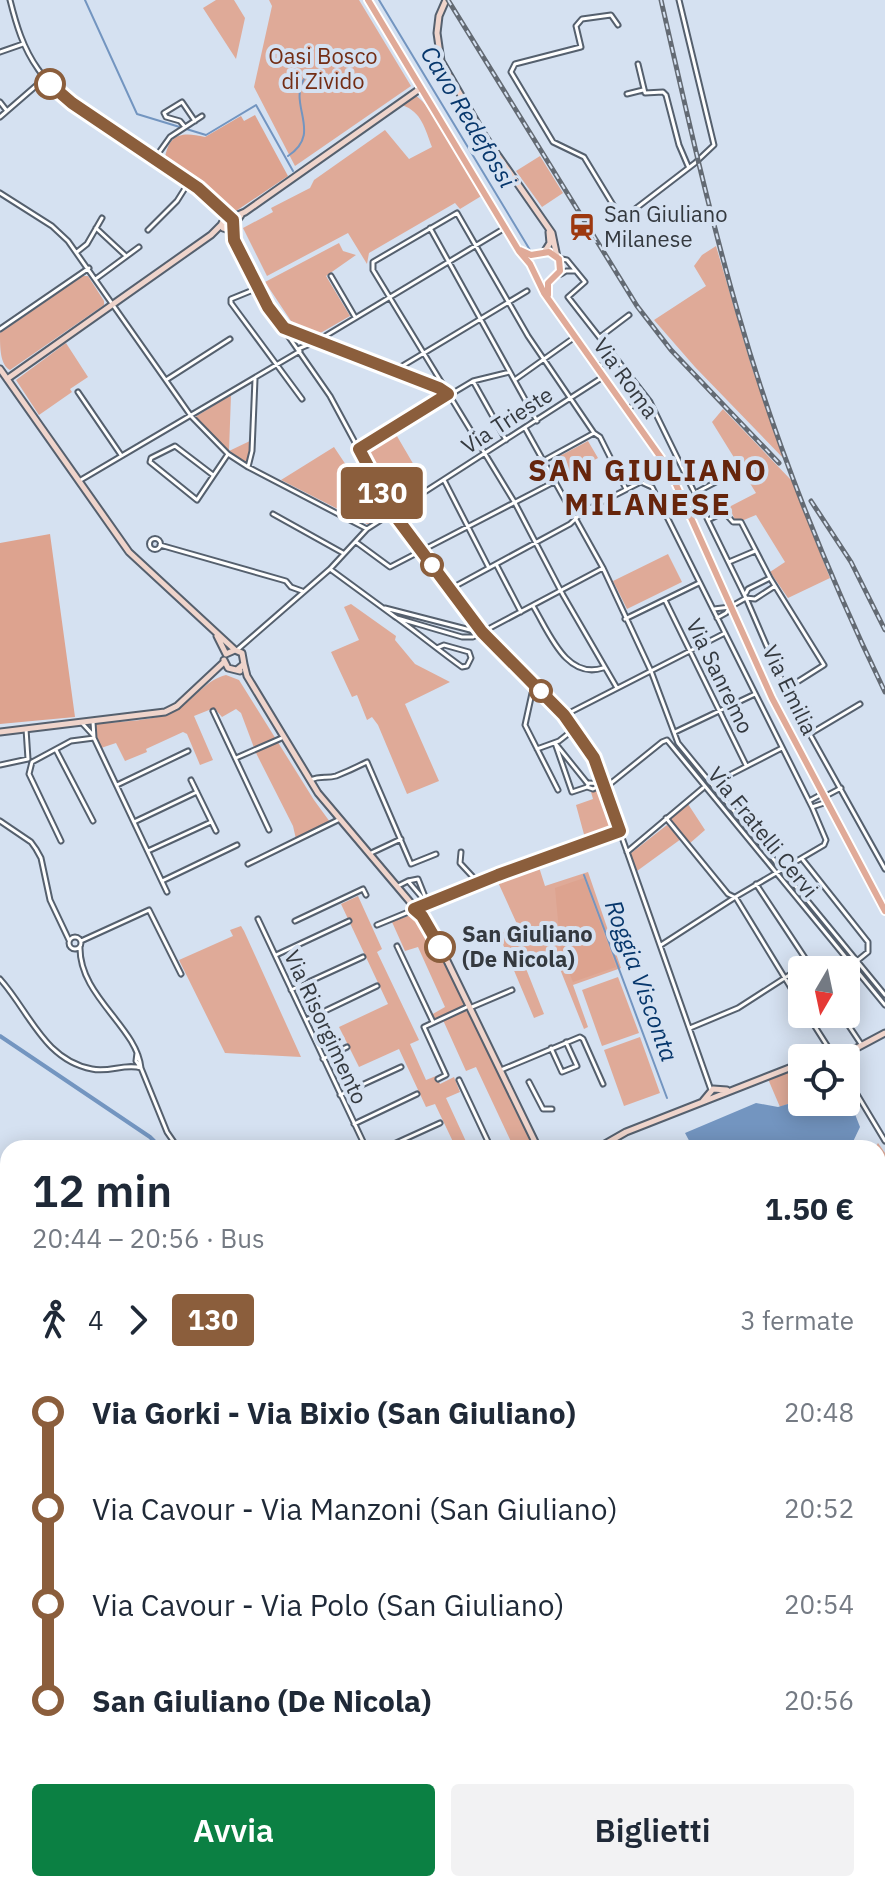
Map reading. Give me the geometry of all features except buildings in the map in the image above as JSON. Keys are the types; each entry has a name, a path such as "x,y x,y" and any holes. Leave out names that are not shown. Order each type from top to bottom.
{"main road":[{"path":"368,0 535,277 543,281 553,279"},
{"path":"516,246 526,254 557,257 560,269 547,289 549,299"},
{"path":"531,267 540,253"},
{"name":"Via Roma","path":"535,277 674,480"},
{"name":"Via Emilia","path":"674,480 772,698 885,911"}],"street":[{"path":"10,0 24,44 45,78 72,103 189,182 219,208 268,307 300,348 330,396 393,513 482,632 564,715 594,758 714,1092"},
{"path":"446,0 437,25 437,42 444,69 485,137 554,237 557,257 567,260 585,283 568,296 644,399 729,562 786,689 885,869"},
{"path":"618,25 611,15 579,20 576,32 581,47 511,67 512,76 553,142 584,157 620,215 629,215 711,150 714,144 679,0"},
{"path":"0,52 24,44"},
{"path":"638,64 647,94 663,92 666,95 679,146 689,168"},
{"path":"0,117 45,78"},
{"path":"7,379 421,88"},
{"path":"627,94 644,90"},
{"path":"0,102 7,111"},
{"path":"185,127 164,113 182,102 195,121"},
{"path":"154,158 167,140 202,116"},
{"path":"148,230 178,199 189,182"},
{"path":"0,193 58,231 77,252 191,416 228,454 367,529"},
{"path":"617,688 560,590 515,503 389,298 373,270 373,262 457,213 542,360 600,437 626,489"},
{"path":"77,252 87,244 102,218"},
{"path":"430,227 537,421"},
{"path":"540,253 548,248 551,241 547,227"},
{"path":"96,228 127,256"},
{"path":"300,348 317,341 505,228"},
{"path":"96,279 139,247"},
{"path":"0,329 89,268"},
{"path":"553,279 566,271 577,272"},
{"path":"331,276 356,318"},
{"path":"258,287 231,299 231,303 302,399"},
{"path":"394,371 527,291"},
{"path":"600,337 629,315"},
{"path":"284,328 448,394"},
{"path":"515,380 575,337"},
{"path":"79,481 255,379 310,338"},
{"path":"166,380 230,339"},
{"path":"597,368 613,356"},
{"path":"0,369 129,552 238,652 247,676 310,780 422,916 435,936 535,1140"},
{"path":"359,449 473,381 510,372"},
{"name":"Via Trieste","path":"238,652 294,598 330,569 367,529 603,377"},
{"path":"248,467 252,451 255,379"},
{"path":"473,381 506,440"},
{"path":"78,392 122,457"},
{"path":"627,409 644,399"},
{"name":"Via Fratelli Cervi","path":"525,428 603,568 651,671 675,735 853,956"},
{"path":"543,461 594,433"},
{"path":"213,475 175,446 151,458 150,462 197,500 228,454"},
{"path":"695,493 739,470"},
{"path":"674,480 685,474"},
{"path":"444,480 489,568"},
{"path":"356,542 390,567 554,482"},
{"path":"450,589 626,489 641,482 652,487 826,840 824,845 661,945"},
{"path":"679,491 691,485"},
{"path":"708,520 724,512 733,522 741,522 770,578 824,665 786,689"},
{"path":"273,514 345,554"},
{"path":"160,545 286,581 294,598"},
{"path":"729,562 755,551"},
{"path":"496,564 521,612"},
{"path":"397,618 462,637 473,637 603,568"},
{"path":"330,569 437,648 464,667 471,658 469,652 444,645 437,648"},
{"path":"746,598 748,589 770,578"},
{"path":"625,619 699,583"},
{"path":"713,609 730,607 746,598 755,599 775,586"},
{"path":"291,587 302,591"},
{"name":"Via Sanremo","path":"665,600 746,765"},
{"path":"533,606 568,662 589,671 605,668"},
{"path":"717,618 730,607"},
{"path":"383,608 474,633 482,632"},
{"path":"212,628 226,654 226,665"},
{"path":"564,715 725,633"},
{"path":"226,654 238,652"},
{"path":"238,669 244,664"},
{"path":"226,665 247,676"},
{"path":"0,732 165,712 177,706 226,665"},
{"path":"534,684 525,725 558,790"},
{"path":"555,743 572,792 587,785 603,786 662,742 755,694"},
{"path":"813,732 860,704"},
{"path":"213,711 269,830"},
{"path":"93,722 94,737"},
{"path":"82,723 94,737 167,892"},
{"path":"0,765 28,759 26,729"},
{"path":"537,749 555,743 574,730"},
{"path":"61,841 29,774 29,767 32,762 75,740 94,737"},
{"path":"236,758 284,737"},
{"name":"Via Fratelli Cervi","path":"667,740 845,956"},
{"path":"555,743 587,785"},
{"path":"712,784 782,748"},
{"path":"56,750 93,821"},
{"path":"117,785 188,751"},
{"path":"310,780 322,775 330,777 367,762 411,864 436,854"},
{"path":"191,780 216,831"},
{"path":"627,852 705,787"},
{"path":"812,807 840,789"},
{"path":"134,822 197,792"},
{"path":"809,801 824,798"},
{"path":"666,818 728,894 736,898 788,984"},
{"path":"248,864 340,819"},
{"path":"0,821 31,842 36,849 41,858 50,900 71,948 80,947"},
{"path":"148,851 211,822"},
{"path":"377,925 620,831"},
{"path":"369,854 401,839"},
{"path":"162,881 237,845"},
{"path":"461,852 460,863 473,877 474,885"},
{"path":"879,857 885,853"},
{"path":"802,858 867,940 869,951 860,958"},
{"path":"397,888 418,879 428,904"},
{"path":"408,881 428,904"},
{"path":"756,884 803,956"},
{"path":"295,921 363,889 366,895"},
{"path":"81,941 149,910 181,974"},
{"name":"Via Risorgimento","path":"258,919 362,1140"},
{"path":"275,955 349,921"},
{"path":"69,940 77,937 81,941"},
{"path":"81,941 79,960 99,1000 137,1053 136,1061 172,1140"},
{"path":"397,946 433,1022"},
{"path":"291,990 363,957"},
{"name":"Via Fratelli Cervi","path":"860,965 885,995"},
{"name":"Via Fratelli Cervi","path":"860,975 885,1005"},
{"path":"690,1028 718,1018 788,977"},
{"path":"0,979 34,1029 64,1057 96,1070 127,1066 141,1068"},
{"path":"306,1020 377,986"},
{"path":"438,1079 446,1075 424,1027 512,990"},
{"path":"850,1028 862,1046 885,1033"},
{"path":"501,1070 580,1037 603,1084"},
{"path":"551,1048 562,1072 577,1066 566,1042"},
{"path":"323,1059 347,1047"},
{"path":"340,1095 401,1067"},
{"path":"612,1140 701,1103 714,1092 732,1090 788,1068"},
{"path":"459,1080 487,1140"},
{"path":"529,1082 543,1109 552,1109"},
{"path":"354,1124 417,1094"},
{"path":"860,1099 884,1140"},
{"path":"403,1140 440,1123"},
{"path":"880,1132 885,1130"}],"green space":[{"path":"216,0 234,0 245,18 236,59 203,8"},
{"name":"Oasi Bosco di Zivido","path":"269,0 359,0 411,86 295,166 254,87 272,6"},
{"path":"414,95 440,124 483,195 460,209 455,203 369,253 367,264 348,233 267,276 243,228 273,212 271,208 310,188 314,180 385,130 409,159 432,147 418,117 402,105"},
{"path":"540,156 563,193 542,207 516,171"},
{"path":"339,243 343,251 356,255 326,276 350,316 317,335 291,321 265,282"},
{"path":"716,246 751,365 784,459 654,320 706,286 694,266 702,255"},
{"path":"83,276 88,276 104,305 10,370 7,368 1,355 0,333"},
{"path":"66,343 88,377 39,415 16,380"},
{"path":"231,395 229,451 195,417"},
{"path":"723,409 792,481 830,578 788,598 770,572 785,562 756,515 739,522 735,520 729,507 756,493 712,422"},
{"path":"394,431 425,484 372,523 367,524 281,480 334,447 350,471 368,461 364,449"},
{"path":"252,440 249,464 229,451"},
{"path":"588,441 598,458 560,478 556,458"},
{"path":"668,554 682,582 627,609 613,581"},
{"path":"351,604 396,636 395,640 415,664 450,682 405,704 439,781 407,794 378,725 372,717 367,720 357,695 352,697 331,652 359,640 344,607"},
{"path":"226,675 239,680 330,822 296,839 293,826 256,753 241,713 236,709 222,717 214,708 194,716 213,760 200,765 187,734 183,732 125,761 116,743 101,748 95,735 96,724 170,713 212,681"},
{"path":"601,789 615,827 585,838 576,805 593,799 591,792"},
{"path":"688,804 705,830 689,844 669,818"},
{"path":"667,825 681,839 637,871 630,854"},
{"path":"538,864 545,886 588,872 621,968 573,985 588,1027 584,1029 552,949 523,961 544,1014 534,1018 499,935 517,924 497,880"},
{"path":"358,896 382,949 377,952 419,1040 410,1044 426,1080 436,1076 440,1084 454,1077 460,1092 446,1098 465,1140 452,1140 435,1104 426,1107 399,1049 359,1067 339,1027 388,1004 341,904"},
{"path":"410,915 418,919 434,939 465,1002 464,1006 434,1020 431,1015 445,1007 418,947 405,951 392,922"},
{"path":"241,926 301,1057 225,1053 179,960 233,936 230,930"},
{"path":"618,977 639,1033 602,1046 582,990"},
{"path":"465,1010 470,1014 531,1140 510,1140 476,1067 466,1071 443,1020"},
{"path":"640,1037 660,1093 624,1106 604,1050"},
{"path":"788,1072 788,1104 780,1107 768,1079"}],"shaded area":[{"path":"255,115 288,176 236,211 228,209 215,193 165,158 170,143 179,136 205,137 241,116 244,121"},
{"path":"50,534 75,717 0,724 0,543"},
{"path":"584,878 616,967 573,982 561,953 555,888"}],"water":[{"path":"756,1103 778,1107 788,1104 788,1116 856,1116 860,1127 854,1140 689,1140 685,1133"}],"waterway":[{"path":"85,0 137,114 206,135 256,105 293,171"},
{"name":"Cavo Redefossi","path":"379,0 530,250"},
{"path":"288,156 303,138 300,89 304,79"},
{"name":"Roggia Visconta","path":"584,875 667,1098"},
{"path":"0,1036 153,1140"}],"railway":[{"path":"448,0 637,306 671,350 779,463"},
{"path":"661,0 727,274 768,410 803,506 885,692"},
{"path":"811,501 851,562 885,630"}],"bus line":[{"name":"130","path":"50,84 72,103 198,188 233,220 232,236 268,307 284,328 448,394 359,449 393,513 482,632 564,715 594,758 620,831 414,909 422,916 440,947"}],"place":[{"name":"San Giuliano Milanese","path":"582,227"},
{"name":"San Giuliano (De Nicola)","path":"440,947"}],"district":[{"name":"SAN GIULIANO MILANESE","path":"648,488"}]}
